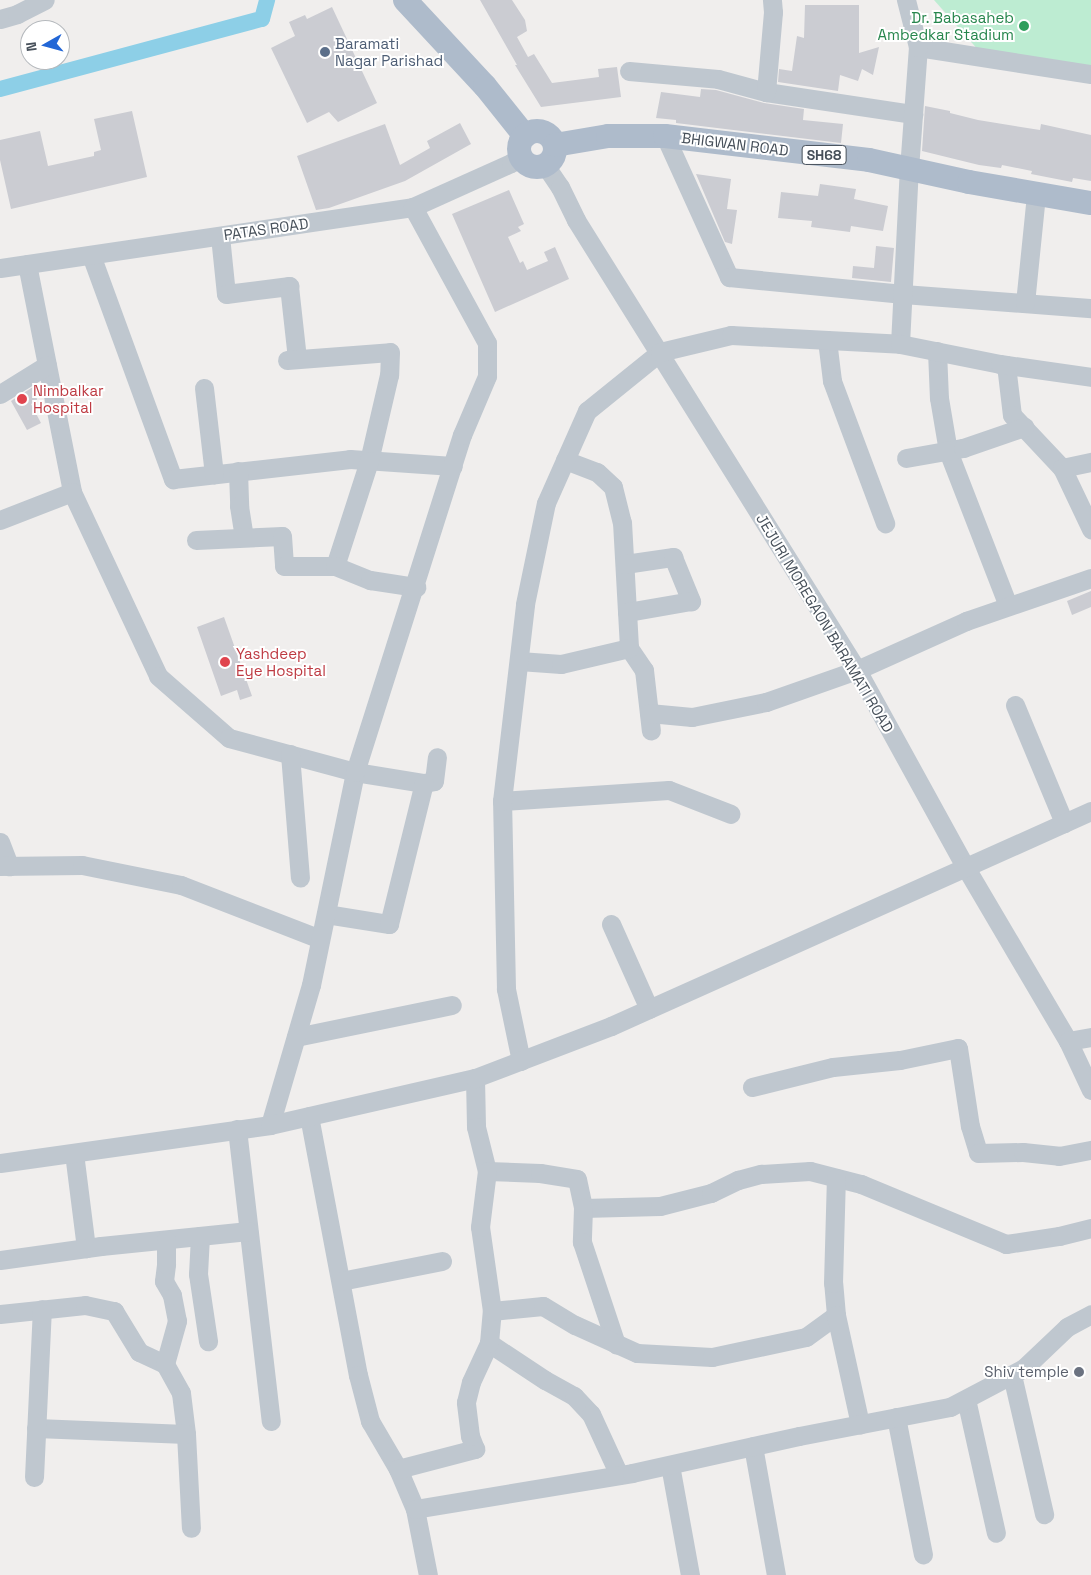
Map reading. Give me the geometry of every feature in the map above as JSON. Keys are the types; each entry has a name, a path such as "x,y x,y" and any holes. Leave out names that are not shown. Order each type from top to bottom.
{"main road":[{"name":"SH68","path":"405,0 485,86 523,146 524,161 534,166 550,155"},
{"path":"523,146 538,131 546,133 550,155"},
{"name":"BHIGWAN ROAD","path":"550,155 608,136 664,136 869,160 1036,194 1091,203"}],"street":[{"path":"0,19 45,0"},
{"path":"766,92 773,12 772,0"},
{"path":"900,344 909,169 918,47 906,0"},
{"path":"918,47 1091,74"},
{"path":"629,70 718,80 766,92 913,114"},
{"path":"664,136 728,277 903,294 1091,308"},
{"name":"PATAS ROAD","path":"0,268 412,207 511,163 523,146"},
{"name":"JEJURI MOREGAON BARAMATI ROAD","path":"550,155 560,187 576,220 857,670 966,868 1068,1042 1091,1090"},
{"path":"1026,303 1036,194"},
{"path":"270,1125 311,985 355,772 416,587 462,435 487,376 487,343 412,207"},
{"path":"220,236 226,294 289,286 292,359 390,352 390,375 369,461 335,566"},
{"path":"91,254 173,478 350,459 453,466"},
{"path":"27,264 72,492 158,676 229,738 355,772 424,783 434,780 437,757"},
{"path":"521,1061 506,989 502,802 525,604 546,503 587,411 660,352 731,335 900,344 1091,378"},
{"path":"827,340 832,381 884,523"},
{"path":"937,351 939,398 948,451 1008,606"},
{"path":"1006,364 1012,415 1062,468 1091,529"},
{"path":"0,394 47,365"},
{"path":"204,388 214,474"},
{"path":"906,458 963,448 1024,428"},
{"path":"565,460 597,472 613,487 622,522 629,648 644,670 650,722 692,717 766,702 857,670 966,621 1091,578"},
{"path":"1062,468 1091,462"},
{"path":"238,471 239,506 244,537"},
{"path":"0,520 72,492"},
{"path":"196,540 282,536 284,566 335,566 370,580 416,587"},
{"path":"624,564 673,557 691,601 627,612"},
{"path":"519,661 561,664 629,648"},
{"path":"1015,705 1064,823"},
{"path":"290,754 300,878"},
{"path":"326,914 389,924 424,783"},
{"path":"502,802 669,790 731,814"},
{"path":"0,1163 270,1125 475,1078 611,1026 1091,811"},
{"path":"0,842 5,866 82,865 181,885 320,939"},
{"path":"611,924 649,1009"},
{"path":"296,1037 452,1005"},
{"path":"1068,1042 1091,1037"},
{"path":"752,1087 833,1067 900,1060 958,1048 970,1126 978,1153 1023,1152 1059,1156 1091,1150"},
{"path":"398,1468 475,1449 470,1436 466,1402 471,1382 489,1343 492,1311 480,1227 487,1171 476,1127 475,1078"},
{"path":"310,1116 358,1375 370,1421 398,1468 415,1509 428,1575"},
{"path":"236,1130 271,1421"},
{"path":"74,1152 86,1248"},
{"path":"487,1171 540,1173 577,1179 583,1208 582,1242 616,1344"},
{"path":"583,1208 660,1206 711,1193 738,1180 761,1174 810,1171 861,1184 1006,1244 1060,1236 1091,1228"},
{"path":"836,1178 833,1283 836,1315 860,1424"},
{"path":"0,1260 86,1248 248,1231"},
{"path":"200,1236 198,1274 208,1341"},
{"path":"165,1364 178,1321 172,1295 164,1281 166,1240"},
{"path":"341,1281 442,1261"},
{"path":"0,1314 85,1305 114,1311 139,1352 165,1364 181,1393 186,1434 191,1528"},
{"path":"492,1311 543,1306 575,1325 637,1353 712,1357 806,1337 836,1315"},
{"path":"34,1477 42,1309"},
{"path":"415,1509 619,1475 950,1407 1024,1368 1067,1327 1091,1314"},
{"path":"489,1343 544,1380 574,1396 591,1414 619,1475"},
{"path":"1012,1375 1044,1514"},
{"path":"966,1399 996,1533"},
{"path":"896,1417 923,1554"},
{"path":"36,1428 186,1434"},
{"path":"753,1446 776,1575"},
{"path":"670,1465 690,1575"}],"green space":[{"name":"Dr. Babasaheb Ambedkar Stadium","path":"934,0 1091,0 1091,66 980,52"}],"building":[{"path":"480,0 512,0 525,20 527,31 517,37 528,57 534,54 552,83 599,77 598,69 617,67 621,97 541,107 515,65 517,65"},
{"path":"805,5 859,5 859,53 879,47 873,75 862,69 858,81 840,75 838,91 778,82 779,69 792,71 797,36 804,38"},
{"name":"Baramati Nagar Parishad","path":"332,7 377,103 338,122 329,112 307,123 271,48 295,36 289,22 305,15 307,19"},
{"path":"701,89 716,90 764,103 804,109 803,120 843,124 841,143 676,123 676,120 656,118 661,92 700,97"},
{"path":"925,106 950,111 950,113 978,120 1040,130 1041,124 1091,135 1091,181 1073,178 1072,182 1031,174 1032,171 1002,165 1001,168 979,165 922,151"},
{"path":"132,111 147,177 11,209 0,160 0,140 40,131 48,166 94,156 94,152 101,150 94,119"},
{"path":"460,123 471,144 405,181 329,208 316,210 297,156 385,124 400,165 430,148 427,141"},
{"path":"696,174 731,179 727,209 737,210 732,244 725,242"},
{"path":"820,184 856,189 854,199 888,206 883,231 851,226 850,232 811,227 812,221 778,218 781,192 818,196"},
{"path":"509,190 524,224 518,227 521,231 508,237 520,263 523,261 527,270 548,261 544,252 555,247 569,279 495,312 452,214"},
{"path":"876,246 894,248 891,282 852,278 853,266 874,268"},
{"path":"36,385 37,401 31,404 41,423 27,430 11,401"},
{"path":"1091,591 1091,607 1072,615 1067,601"},
{"path":"224,617 252,696 240,700 237,690 221,696 197,627"}],"waterway":[{"path":"0,89 262,19 267,0"}],"place":[{"name":"Dr. Babasaheb Ambedkar Stadium","path":"1024,26"},
{"name":"Baramati Nagar Parishad","path":"325,52"},
{"name":"Nimbalkar Hospital","path":"22,399"},
{"name":"Yashdeep Eye Hospital","path":"225,662"},
{"name":"Shiv temple","path":"1079,1372"}]}
